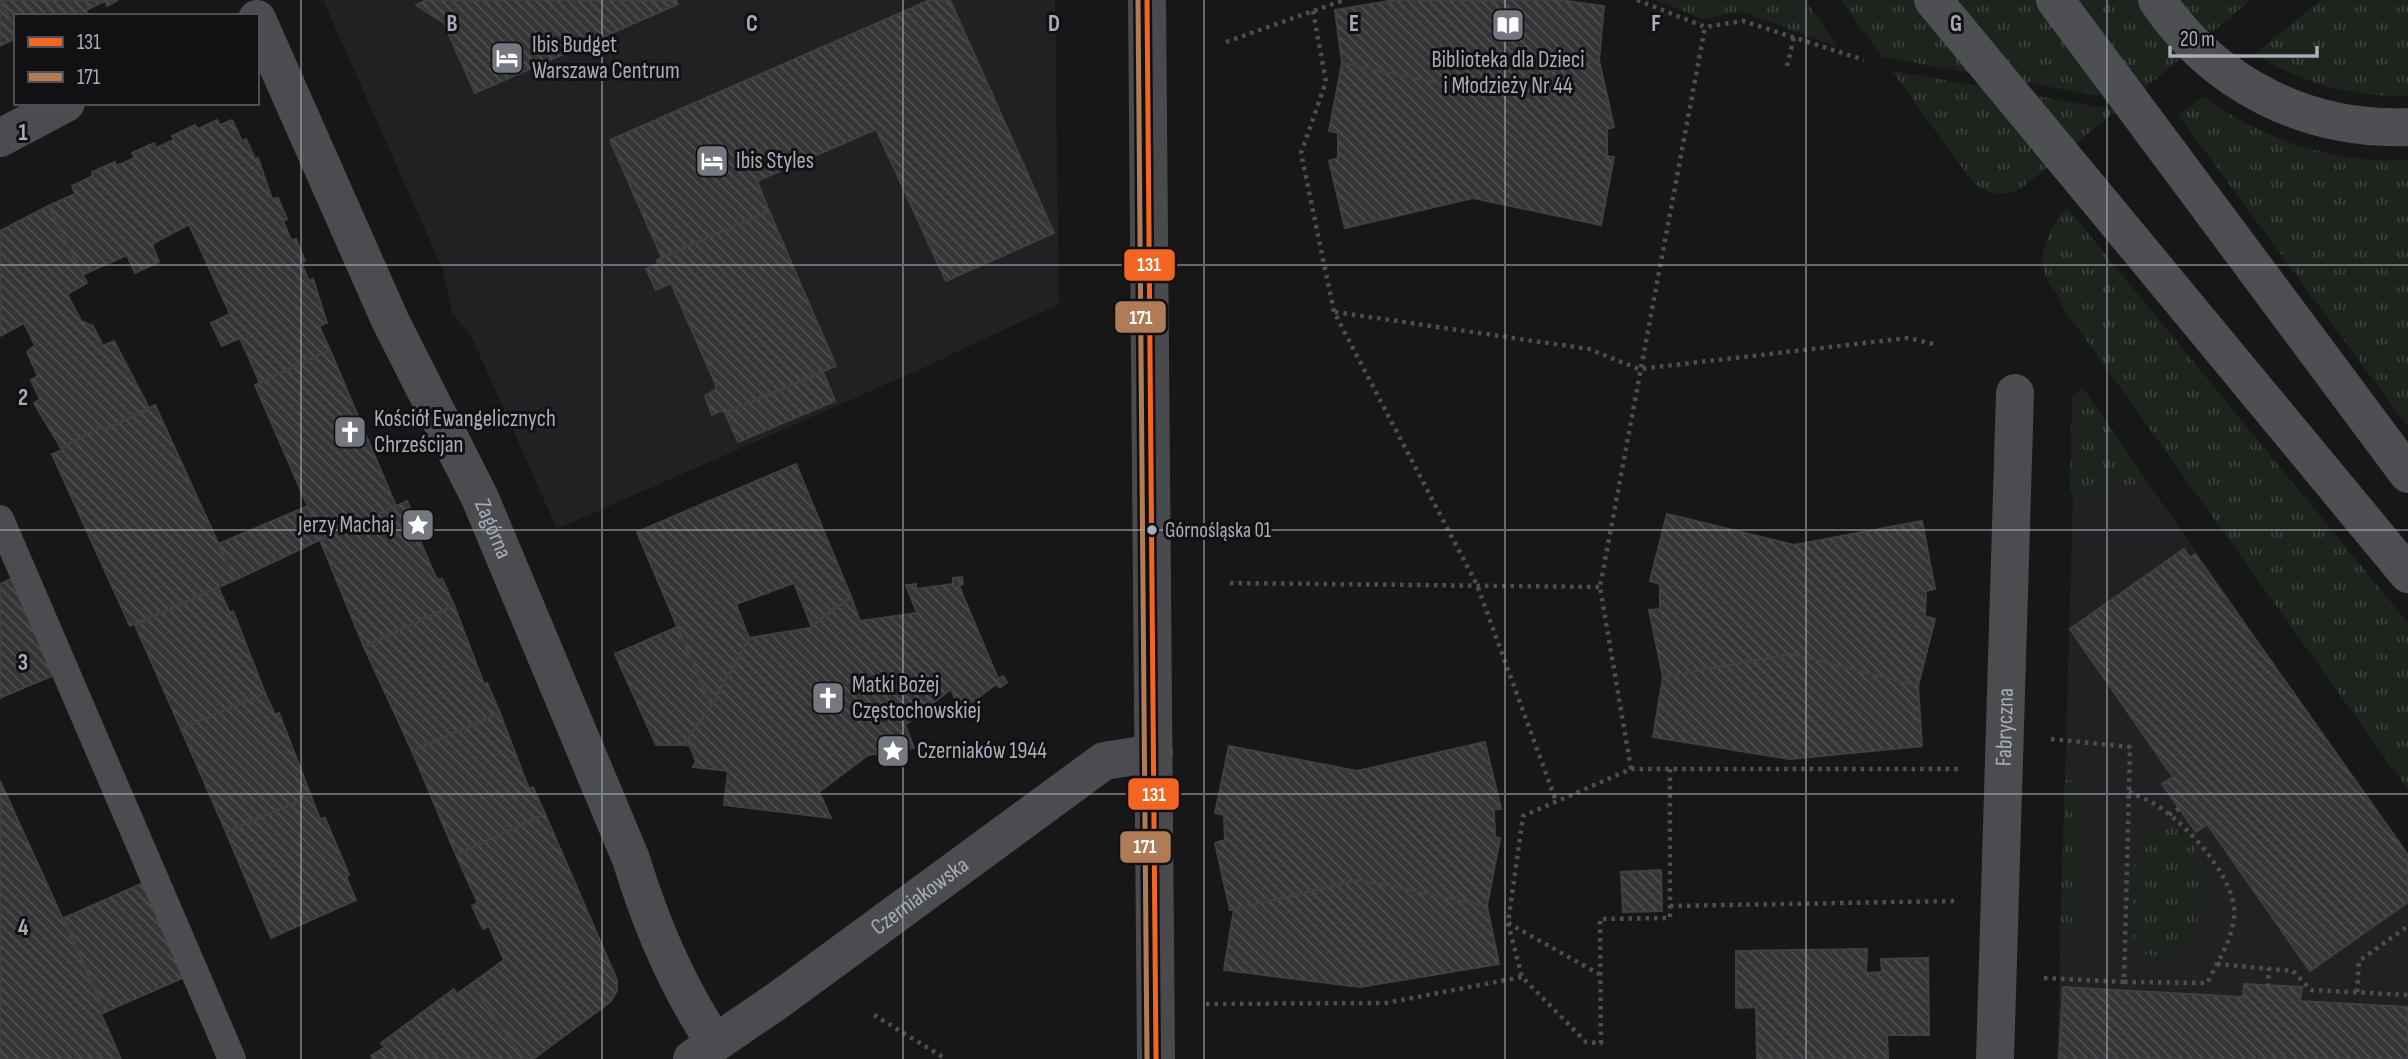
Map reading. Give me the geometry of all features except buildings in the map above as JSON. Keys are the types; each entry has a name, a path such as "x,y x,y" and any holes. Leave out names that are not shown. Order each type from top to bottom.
{"main road":[{"path":"1933,0 2408,575"},
{"path":"2055,0 2408,474"},
{"path":"2157,0 2181,31 2209,60 2263,97 2329,121 2357,126 2408,127"}],"street":[{"path":"1147,0 1156,1059"},
{"name":"Zagórna","path":"259,32 390,320 480,498 631,859 647,912 704,1051"},
{"path":"0,138 62,105"},
{"name":"Fabryczna","path":"1994,1059 2015,393"},
{"name":"Czerniakowska","path":"704,1051 1104,761 1154,753"}],"lane":[{"path":"0,519 232,1059"}],"path":[{"path":"1226,42 1344,0"},
{"path":"1637,0 1705,27 1743,21 1864,60"},
{"path":"1313,11 1326,82 1301,153 1334,312 1477,586 1556,802"},
{"path":"1631,769 1600,587 1705,27"},
{"path":"1787,66 1794,37"},
{"path":"1334,312 1589,349 1639,369 1908,338 1938,345"},
{"path":"1230,583 1600,587"},
{"path":"2051,739 2130,747 2124,982"},
{"path":"1670,769 1670,918 1600,919 1601,1043 1586,1042 1522,977 1507,923 1523,816 1631,769 1670,769 1962,769"},
{"path":"2044,978 2207,983 2230,940 2235,915 2233,898 2222,874 2199,843 2169,815 2128,791"},
{"path":"2169,815 2180,808"},
{"path":"1670,906 1960,901"},
{"path":"1507,923 1600,974"},
{"path":"2357,992 2359,961 2408,926"},
{"path":"2217,964 2293,971 2311,990 2408,995"},
{"path":"2268,987 2269,968"},
{"path":"1206,1004 1386,1003 1522,977"},
{"path":"874,1014 946,1059"}],"shaded area":[{"path":"323,0 1055,0 1059,304 914,372 557,529 473,340 452,312 443,270"},
{"path":"2149,484 2408,855 2408,1059 2057,1059 2073,493"}],"green space":[{"path":"1656,0 1805,0 1838,47 1740,11 1703,19"},
{"path":"1841,0 2251,0 2129,101 1882,57"},
{"path":"2321,0 2408,0 2408,96 2367,94 2328,87 2291,73 2255,54"},
{"path":"1892,71 2117,110 2024,186 1996,194 1971,180"},
{"path":"2203,96 2250,125 2300,146 2353,158 2408,160 2408,427 2179,116"},
{"path":"2067,208 2408,623 2408,790 2061,305 2063,303 2045,275 2043,258 2051,230"},
{"path":"2083,388 2149,484 2070,493 2072,397"},
{"path":"2065,779 2076,782 2081,793 2077,910 2072,926 2060,933"},
{"path":"2153,823 2172,827 2187,838 2198,853 2204,892 2200,912 2192,930 2174,950 2156,956 2140,951 2132,935 2136,836 2141,828"}],"transit line":[{"name":"171","path":"1138,0 1147,1059"},
{"name":"131","path":"1147,0 1156,1059"}],"place":[{"name":"Biblioteka dla Dzieci i Młodzieży Nr 44","path":"1508,25"},
{"name":"Ibis Budget Warszawa Centrum","path":"507,58"},
{"name":"Ibis Styles","path":"712,161"},
{"name":"Kościół Ewangelicznych Chrześcijan","path":"350,432"},
{"name":"Jerzy Machaj","path":"418,525"},
{"name":"Górnośląska 01","path":"1152,530"},
{"name":"Matki Bożej Częstochowskiej","path":"828,698"},
{"name":"Czerniaków 1944","path":"893,751"}]}
